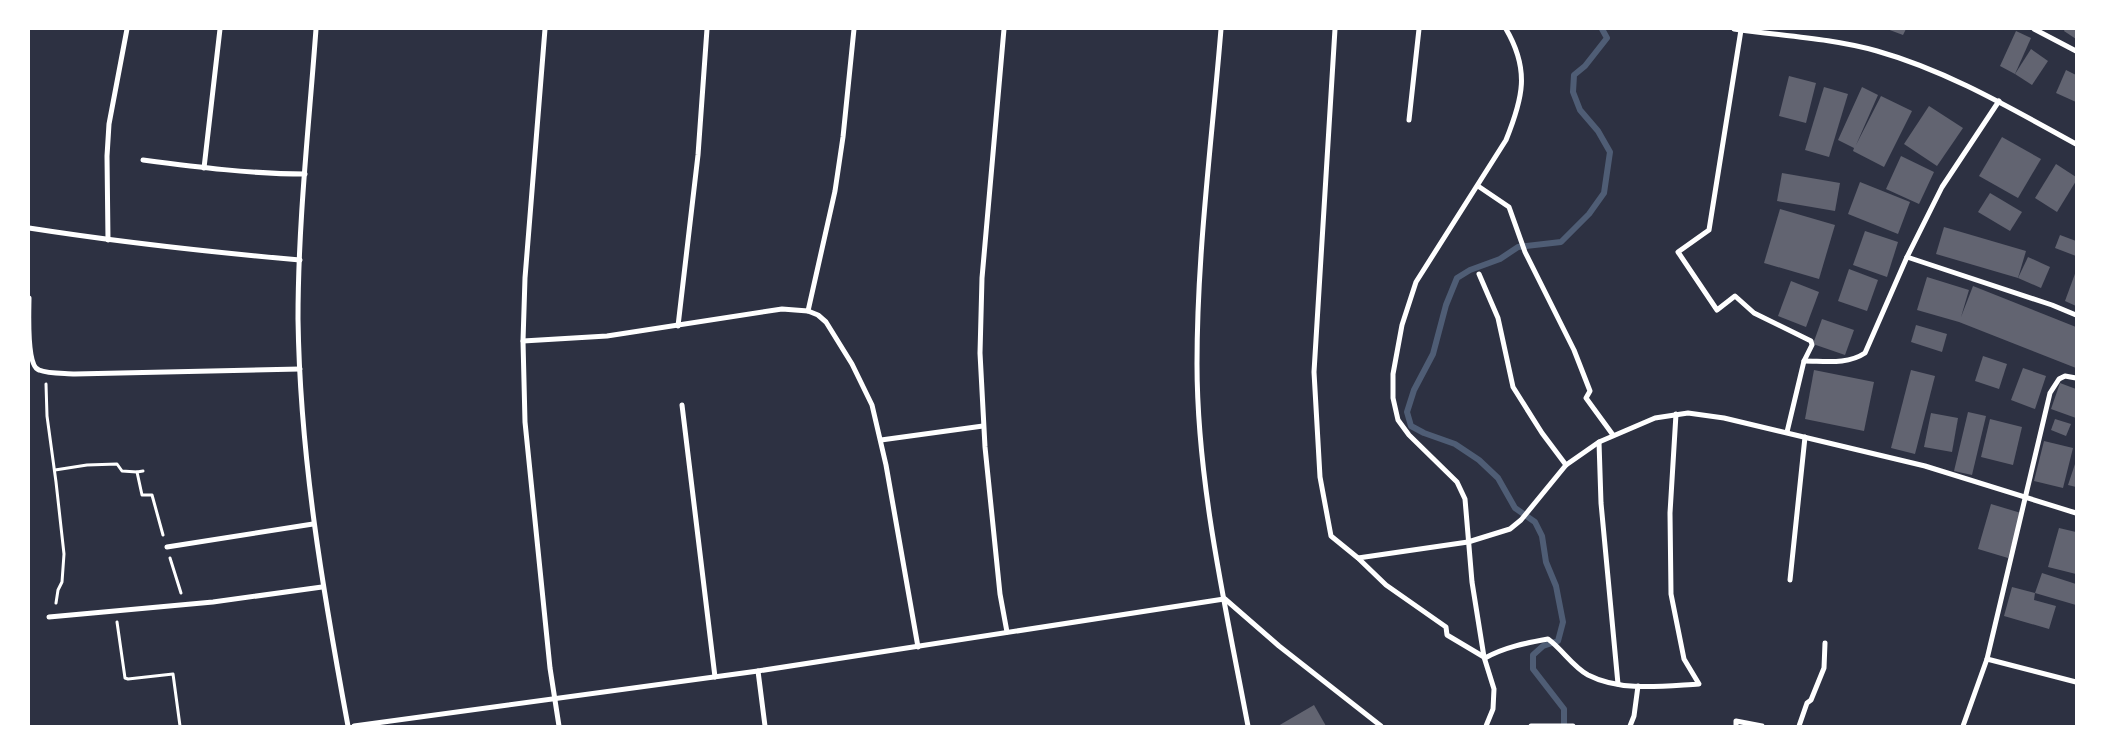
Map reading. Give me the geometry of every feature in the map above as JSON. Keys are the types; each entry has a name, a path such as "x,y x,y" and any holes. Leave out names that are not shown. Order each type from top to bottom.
{"street":[{"path":"108,240 107,156 109,124 127,29"},
{"path":"204,168 220,29"},
{"path":"316,29 300,260 298,317 300,369 313,524 322,587 348,726"},
{"path":"545,29 525,278 523,341 525,422 554,698 559,726"},
{"path":"678,326 698,155 707,29"},
{"path":"808,311 836,182 843,137 854,29"},
{"path":"1004,29 982,278 980,353 983,426 1000,594 1007,632"},
{"path":"1221,29 1204,222 1197,365 1202,452 1224,599 1248,726"},
{"path":"1335,29 1314,372 1320,477 1330,536 1358,558 1386,586 1446,627 1448,635 1485,658"},
{"path":"1409,120 1419,29"},
{"path":"1486,726 1493,709 1494,689 1485,658 1472,582 1464,499 1457,482 1402,427 1396,410 1393,381 1398,341 1407,305 1416,282 1434,250 1478,186 1506,140 1522,90 1521,62 1515,44 1506,29"},
{"path":"1734,29 1826,39 1877,51 1926,68 1998,101 2076,144"},
{"path":"2034,29 2076,51"},
{"path":"1741,30 1709,230 1678,252 1718,310 1735,296 1754,314 1811,341 1812,346 1804,361 1788,432"},
{"path":"1804,361 1842,362 1857,358 1865,353 1907,257 1942,187 1998,101"},
{"path":"143,160 204,168 276,174 305,174"},
{"path":"1478,186 1509,207 1525,252 1574,350 1590,391 1586,398 1613,435"},
{"path":"29,228 217,253 300,260"},
{"path":"1907,257 2052,305 2076,315"},
{"path":"1479,274 1498,318 1513,387 1542,433 1566,465"},
{"path":"29,298 30,357 33,366 39,370 75,374 300,369"},
{"path":"523,341 607,336 782,309 808,311 818,315 826,322 852,364 872,405 882,440 918,647"},
{"path":"1963,726 1987,659 2052,386 2065,376 2076,378"},
{"path":"682,405 715,677"},
{"path":"1358,558 1468,542 1510,529 1521,520 1566,465 1599,442 1655,418 1688,413 1788,432 1925,466 2076,513"},
{"path":"1485,658 1512,646 1548,639 1555,644 1568,660 1588,675 1618,684 1638,686 1699,684 1684,659 1671,594 1670,513 1676,414"},
{"path":"882,440 983,426"},
{"path":"1790,580 1805,437"},
{"path":"1599,442 1601,503 1618,684"},
{"path":"167,547 313,524"},
{"path":"49,617 186,605 322,587"},
{"path":"354,726 758,671 1224,599 1279,646 1381,726"},
{"path":"1799,726 1807,703 1811,700 1824,668 1825,643"},
{"path":"1987,659 2076,682"},
{"path":"758,671 765,726"},
{"path":"1630,726 1634,716 1638,686"},
{"path":"1736,726 1736,721 1762,726"},
{"path":"1531,726 1573,726"}],"path":[{"path":"46,371 46,416 55,470 64,554 62,582 56,601 56,616"},
{"path":"55,470 87,465 116,464 122,471 143,471"},
{"path":"137,472 142,495 152,495 186,605"},
{"path":"116,612 125,678 173,674 180,726"}],"building":[{"path":"1887,29 1906,29 1903,35"},
{"path":"2065,29 2076,29 2076,39 2064,31"},
{"path":"2016,31 2031,38 2015,74 2000,66"},
{"path":"2031,49 2048,61 2032,85 2015,74"},
{"path":"2066,70 2076,75 2076,102 2056,93"},
{"path":"1789,76 1816,83 1806,123 1779,116"},
{"path":"1824,87 1848,94 1829,157 1805,150"},
{"path":"1862,87 1878,95 1856,145 1881,96 1912,111 1884,167 1853,151 1854,148 1838,140"},
{"path":"1929,106 1963,128 1937,166 1904,144"},
{"path":"2002,137 2041,159 2018,198 1979,176"},
{"path":"1901,156 1934,172 1919,204 1886,189"},
{"path":"2056,164 2076,177 2076,181 2057,212 2035,198"},
{"path":"1782,173 1840,183 1835,211 1777,201"},
{"path":"1860,182 1910,202 1898,234 1848,214"},
{"path":"1990,193 2022,212 2010,231 1978,212"},
{"path":"1780,209 1835,225 1819,279 1764,263"},
{"path":"1944,227 2026,251 2018,278 1936,254"},
{"path":"1865,231 1898,242 1887,277 1853,265"},
{"path":"2060,235 2076,241 2076,256 2055,248"},
{"path":"2028,257 2050,267 2041,288 2018,278"},
{"path":"1849,269 1878,280 1867,311 1838,301"},
{"path":"2076,271 2076,306 2065,301"},
{"path":"1927,277 1969,290 1961,317 1973,286 2076,327 2076,368 1959,322 1917,310"},
{"path":"1791,281 1819,292 1806,327 1778,316"},
{"path":"1822,319 1854,330 1845,355 1813,344"},
{"path":"1916,325 1947,334 1942,352 1911,342"},
{"path":"1983,356 2007,364 1999,389 1975,381"},
{"path":"2023,368 2046,376 2035,409 2011,400"},
{"path":"1814,370 1874,382 1864,431 1805,419"},
{"path":"1911,370 1935,376 1915,454 1891,448"},
{"path":"2060,383 2076,389 2076,418 2051,409"},
{"path":"1968,412 1986,416 1972,475 1954,471"},
{"path":"1931,413 1958,418 1952,452 1924,447"},
{"path":"1990,419 2022,427 2013,465 1981,457"},
{"path":"2055,419 2071,424 2066,436 2051,430"},
{"path":"2044,441 2073,448 2063,488 2034,481"},
{"path":"2076,461 2076,487 2068,485"},
{"path":"1991,504 2021,513 2008,558 1978,549"},
{"path":"2059,528 2076,532 2076,574 2048,567"},
{"path":"2042,573 2076,584 2076,605 2035,593"},
{"path":"2012,587 2035,593 2034,600 2056,606 2049,629 2004,616"},
{"path":"1314,705 1326,726 1278,726"}],"waterway":[{"path":"1564,726 1564,709 1533,669 1533,655 1543,646 1558,641 1563,622 1556,586 1546,562 1542,536 1535,522 1515,508 1498,478 1479,460 1455,444 1424,433 1411,426 1407,412 1414,390 1433,354 1446,305 1457,278 1470,270 1500,259 1518,247 1561,242 1589,214 1604,193 1610,152 1598,131 1580,110 1573,92 1574,75 1585,66 1607,38 1602,29"}]}
